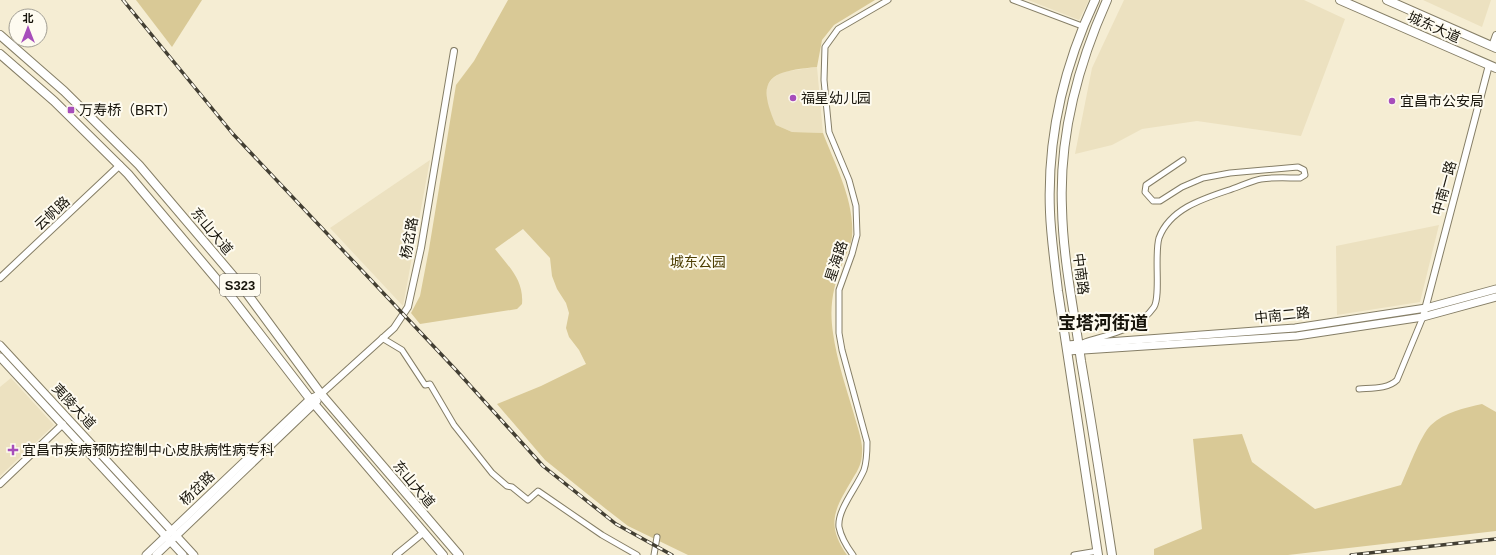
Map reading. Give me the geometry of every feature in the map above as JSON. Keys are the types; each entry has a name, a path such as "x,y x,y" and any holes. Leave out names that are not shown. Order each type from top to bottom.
{"main road":[{"name":"中南路","path":"1095,0 1082,26 1067,70 1056,123 1051,171 1050,212 1053,255 1098,553"},
{"name":"中南路","path":"1107,0 1092,33 1076,86 1068,124 1062,182 1063,232 1079,347 1112,555"},
{"name":"城东大道","path":"1340,0 1492,67"},
{"name":"城东大道","path":"1386,0 1494,47"},
{"name":"东山大道","path":"0,35 64,91 139,165 240,284 321,394 458,555"},
{"name":"东山大道","path":"0,54 54,101 120,165 229,294 312,401 443,555"},
{"name":"中南二路","path":"1068,348 1296,328 1426,308 1496,289"},
{"name":"中南二路","path":"1079,347 1297,336 1423,316 1496,297"},
{"name":"夷陵大道","path":"0,345 194,555"},
{"name":"夷陵大道","path":"0,357 183,555"},
{"name":"杨岔路","path":"156,555 174,533 321,394"},
{"name":"杨岔路","path":"146,555 168,539"}],"street":[{"name":"星海路","path":"853,555 845,543 839,527 841,514 864,469 867,456 867,442 842,350 838,314 839,290 857,235 856,206 849,180 829,132 824,80 825,47 838,29 888,0"},
{"path":"1012,0 1082,26"},
{"path":"1494,47 1496,35"},
{"name":"杨岔路","path":"321,394 394,328 408,307 422,240 454,51"},
{"name":"中南一路","path":"1423,316 1492,67"},
{"path":"1079,347 1127,330 1146,317 1155,305 1156,263 1159,238 1167,224 1180,212 1199,200 1260,179 1300,178 1305,175 1304,170 1298,167 1230,173 1203,178 1182,187 1160,201 1153,201 1149,198 1145,192 1146,185 1182,160"},
{"name":"云帆路","path":"0,278 120,165"},
{"path":"1359,389 1386,386 1393,384 1398,380 1423,316"},
{"path":"382,338 402,350 425,385 430,384 458,430 492,473 507,486 512,487 528,500 538,491 602,534 637,555"},
{"path":"0,484 63,424"},
{"path":"396,555 423,533"},
{"path":"654,555 657,538"},
{"path":"1074,555 1098,553"}],"shaded area":[{"path":"1028,0 1089,0 1079,20"},
{"path":"1124,0 1304,0 1345,19 1301,136 1197,121 1142,129 1112,145 1075,154 1092,68"},
{"path":"1423,0 1491,0 1482,27"},
{"name":"福星幼儿园","path":"817,67 823,133 792,132 776,125 767,105 767,86 772,79 781,72"},
{"path":"430,160 403,306 330,228"},
{"path":"1439,225 1420,302 1337,315 1336,246"},
{"name":"宜昌市疾病预防控制中心皮肤病性病专科","path":"11,378 54,425 0,476 0,387"}],"green space":[{"path":"136,0 202,0 172,47"},
{"name":"城东公园","path":"508,0 875,0 834,25 822,40 817,67 778,74 771,80 767,87 767,96 770,109 776,125 792,132 823,133 843,184 850,210 852,237 834,288 831,314 833,333 842,376 862,444 861,460 857,472 841,499 835,516 834,525 836,534 847,555 688,555 628,526 545,460 497,404 541,386 586,364 579,350 569,337 566,328 569,313 566,303 557,289 552,276 550,258 523,229 495,249 514,274 521,288 522,304 517,309 420,324 411,313 420,296 456,85 474,61"},
{"path":"1482,404 1496,412 1496,531 1288,555 1154,555 1154,549 1202,529 1193,439 1242,434 1252,462 1315,509 1401,485 1423,437 1431,425 1449,414"}],"railway":[{"path":"123,0 233,134 456,370 543,466 616,524 672,555"},
{"path":"1351,555 1496,539"}],"place":[{"name":"福星幼儿园","path":"793,98"},
{"name":"宜昌市公安局","path":"1392,101"},
{"name":"万寿桥（BRT）","path":"71,110"},
{"name":"宜昌市疾病预防控制中心皮肤病性病专科","path":"13,450"}],"district":[{"name":"宝塔河街道","path":"1103,323"}]}
